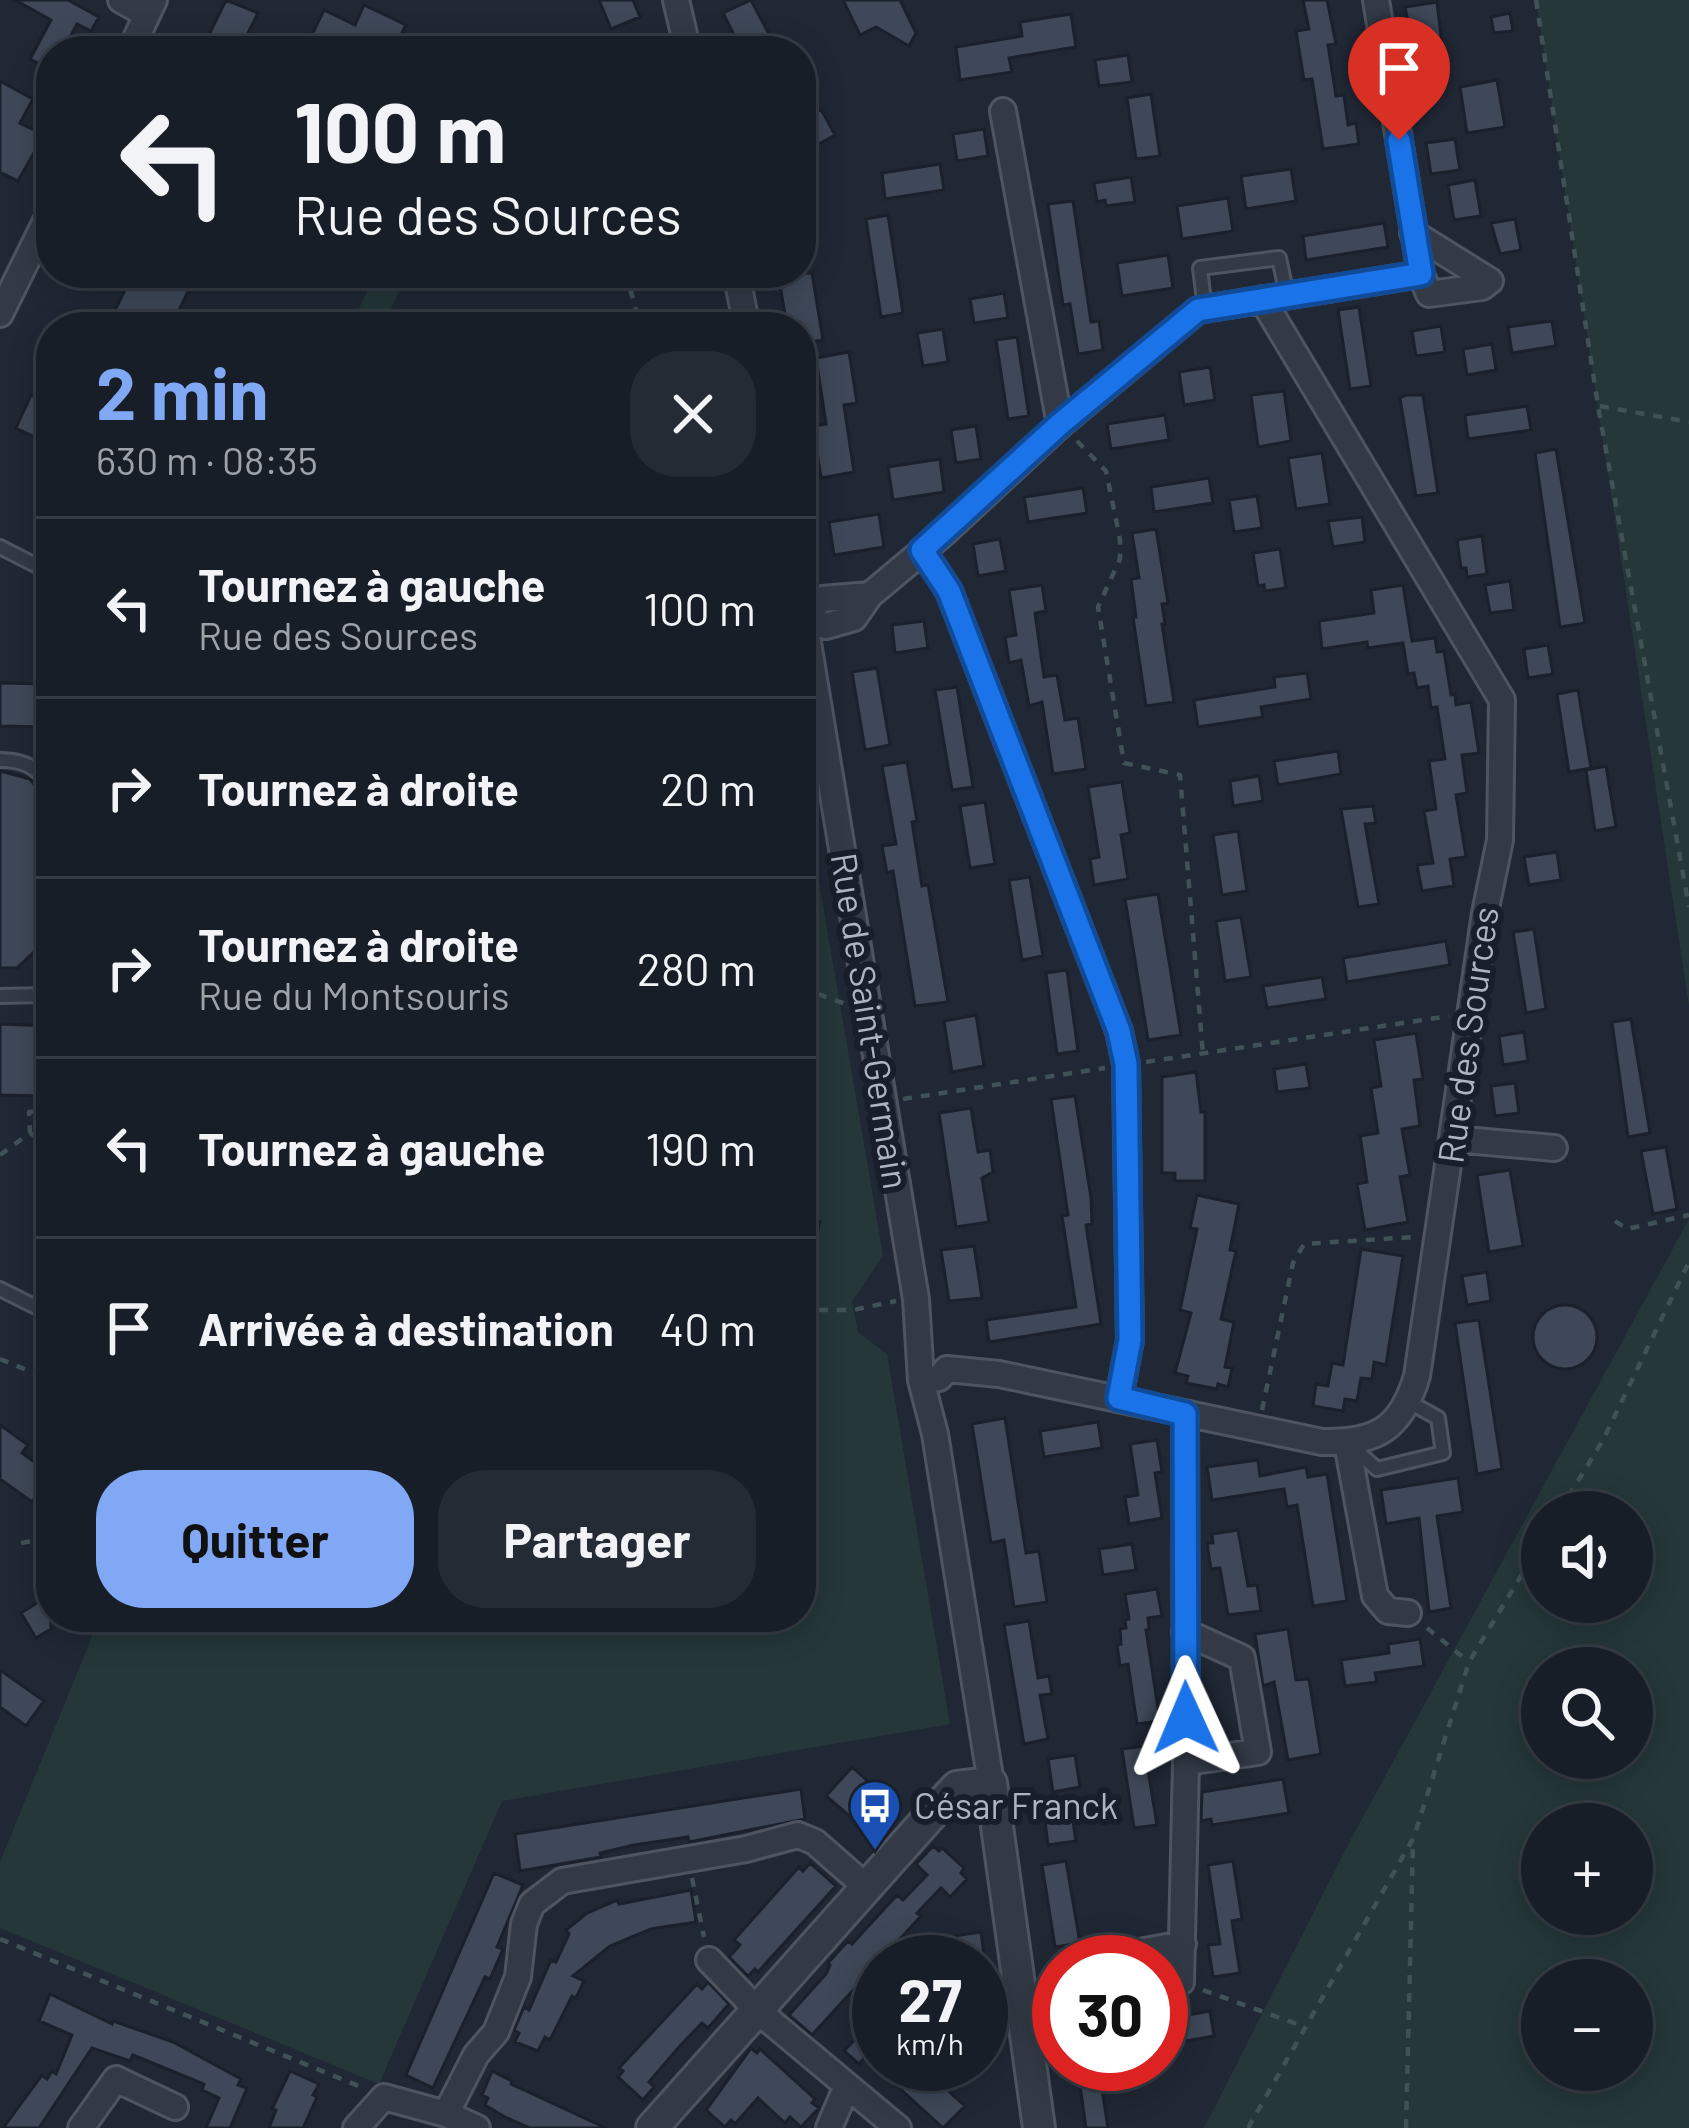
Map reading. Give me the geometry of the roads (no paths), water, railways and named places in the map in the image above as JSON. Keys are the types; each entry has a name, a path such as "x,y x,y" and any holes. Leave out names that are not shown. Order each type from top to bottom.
{"street":[{"path":"121,0 150,7 137,36"},
{"path":"1376,0 1413,233 1429,294 1482,287 1490,280 1413,233"},
{"path":"680,1 686,36"},
{"path":"1003,111 1060,424"},
{"path":"0,314 36,241"},
{"path":"816,602 870,595 1060,424 1198,310 1421,274"},
{"name":"Rue des Sources","path":"1274,297 1502,700 1500,840 1417,1376 1409,1402"},
{"path":"922,550 949,591 1119,1031 1126,1064 1130,1340 1119,1398"},
{"name":"Rue de Saint-Germain","path":"816,687 930,1379 943,1400 935,1434 991,1783 1039,2128"},
{"path":"1454,1139 1554,1148"},
{"path":"930,1379 947,1369 999,1374 1322,1442 1347,1442 1386,1432 1409,1402"},
{"path":"1183,1935 1185,1414"},
{"path":"1347,1442 1375,1596 1388,1611 1408,1613"},
{"path":"1185,1632 1242,1658 1258,1752 1186,1762"},
{"path":"652,2128 957,1787 991,1783"},
{"path":"446,2114 476,2055 496,2032 518,1977 524,1924 532,1904 562,1881 806,1836 865,1886"},
{"path":"709,1960 758,2012 898,2128"},
{"path":"81,2128 116,2079 175,2107"},
{"path":"829,2128 847,2086"},
{"path":"356,2128 384,2096 473,2127"}],"lane":[{"path":"1204,309 1200,268 1279,258 1274,297"},
{"path":"0,547 36,565"},
{"path":"0,760 20,760 36,770"},
{"path":"0,996 36,995"},
{"path":"0,1288 36,1307"},
{"path":"1347,1442 1377,1469 1442,1453 1438,1418 1409,1402"}],"place":[{"name":"César Franck","path":"875,1852"}]}
